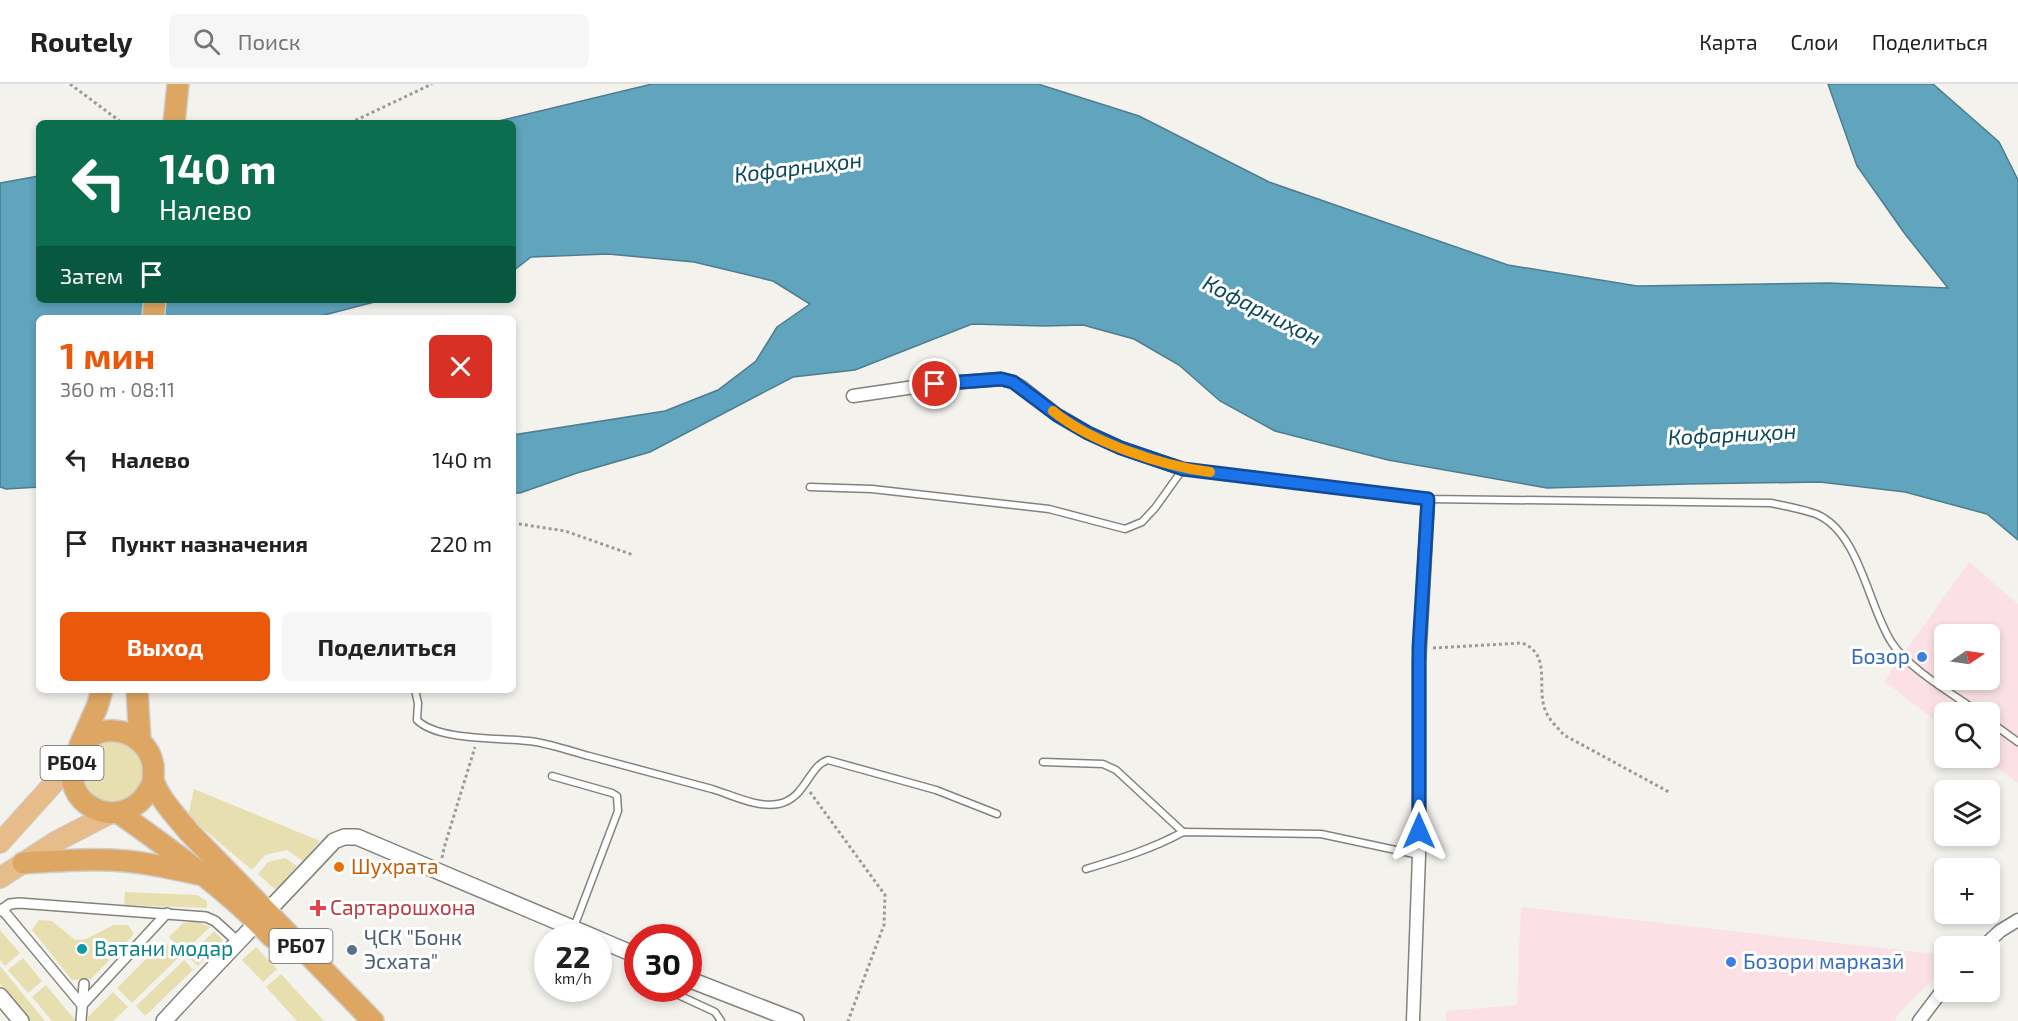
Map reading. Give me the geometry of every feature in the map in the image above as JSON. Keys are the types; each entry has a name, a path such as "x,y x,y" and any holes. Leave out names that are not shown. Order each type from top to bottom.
{"highway":[{"path":"174,120 178,89"},
{"name":"РБ04","path":"101,693 75,757 71,774 78,794 93,808 115,813"},
{"path":"115,813 127,811 141,802 153,781 153,764 150,755 140,741 137,693"},
{"name":"РБ04","path":"75,757 87,739 109,730 125,732 140,741"},
{"name":"РБ07","path":"153,781 189,832 228,873 353,1021"},
{"name":"РБ07","path":"115,813 263,916 372,1021"},
{"path":"23,864 78,860 125,861 156,864 204,876"}],"main road":[{"name":"РБ04","path":"0,843 75,757"},
{"path":"0,878 55,842 115,813"}],"street":[{"path":"853,396 935,384 1001,379 1023,388 1057,415 1088,433 1121,448 1183,469"},
{"path":"1413,1021 1419,855 1419,648 1428,499"},
{"path":"164,1021 237,940 334,841 344,837 357,837 564,924"},
{"path":"82,1005 1,910 16,903 206,917 212,919 237,940"},
{"path":"82,1005 167,914"},
{"path":"1995,936 2018,920"},
{"path":"81,1021 84,984"},
{"path":"702,984 796,1021"},
{"path":"0,996 21,1021"},
{"path":"1919,1021 1934,1001"}],"lane":[{"path":"810,487 872,489 1049,509 1125,529 1142,522 1183,469 1428,499 1771,503 1817,515 1839,531 1854,555 1892,644 1909,662 1964,702"},
{"path":"416,693 418,703 417,720 424,727 477,738 536,742 715,790 762,805 779,804 792,799 806,786 819,765 828,760 936,790 997,814"},
{"path":"2000,729 2018,742"},
{"path":"1043,762 1103,764 1116,770 1183,832"},
{"path":"552,776 617,796 618,811 576,924"},
{"path":"1086,869 1163,844 1183,832 1321,834 1419,855"},
{"path":"693,1002 715,1012 721,1021"}],"path":[{"path":"70,84 118,120"},
{"path":"356,120 432,84"},
{"path":"516,523 565,531 633,555"},
{"path":"1419,648 1522,643 1533,647 1539,656 1545,710 1564,735 1670,792"},
{"path":"441,872 444,848 477,738"},
{"path":"806,786 885,895 884,925 848,1021"}],"shaded area":[{"name":"Бозор","path":"1969,562 2018,604 2018,783 1998,768 2000,768 2000,702 1934,702 1934,719 1884,681"},
{"path":"122,739 140,752 147,773 130,802 97,802 82,786 80,765 84,755 100,741"},
{"path":"194,789 320,841 303,861 287,850 265,855 252,870 188,816"},
{"path":"285,858 297,866 277,891 258,874 268,862"},
{"path":"125,892 197,895 207,901 207,908 124,905"},
{"name":"Бозори марказӣ","path":"1521,907 1934,954 1934,979 1900,1012 1894,1021 1446,1021 1446,1011 1517,1005"},
{"path":"39,920 52,921 75,940 86,939 113,925 128,925 134,934 91,979 72,980 32,930"},
{"path":"196,921 210,927 184,952 169,937 183,923"},
{"path":"0,930 20,953 5,966 0,960"},
{"path":"214,931 223,940 198,966 188,957"},
{"path":"164,941 180,956 132,1003 117,988"},
{"path":"256,947 277,969 263,982 242,960"},
{"path":"23,958 42,981 28,993 8,970"},
{"path":"184,960 193,970 145,1016 136,1006"},
{"path":"0,966 45,1021 31,1021 0,984"},
{"path":"281,974 324,1021 297,1021 266,987"},
{"path":"46,985 75,1021 52,1021 32,997"},
{"path":"113,992 128,1007 113,1021 88,1021 88,1017"}],"water":[{"name":"Кофарниҳон","path":"652,84 1038,84 1139,116 1269,182 1508,265 1637,286 1829,283 1948,288 1905,234 1857,166 1828,84 1933,84 1999,142 2018,180 2018,540 1987,514 1905,492 1820,482 1547,488 1388,460 1275,431 1220,401 1179,365 1134,339 1083,325 972,324 855,370 793,377 650,452 516,493 516,435 665,411 718,390 756,361 777,327 810,304 773,281 694,262 608,254 531,257 516,269 516,120 502,120"},
{"path":"36,177 36,303 370,303 324,315 36,315 36,487 6,489 0,487 0,183"}],"slow traffic":[{"path":"1053,411 1088,433 1121,448 1183,469 1210,472"}],"place":[{"name":"Бозор","path":"1922,657"},
{"name":"Шухрата","path":"339,867"},
{"name":"Сартарошхона","path":"318,908"},
{"name":"Ватани модар","path":"82,949"},
{"name":"ҶСК \"Бонк Эсхата\"","path":"352,950"},
{"name":"Бозори марказӣ","path":"1731,962"}],"route":[{"path":"935,384 1001,379 1013,382 1057,415 1088,433 1121,448 1183,469 1428,499 1419,648 1419,831"}]}
